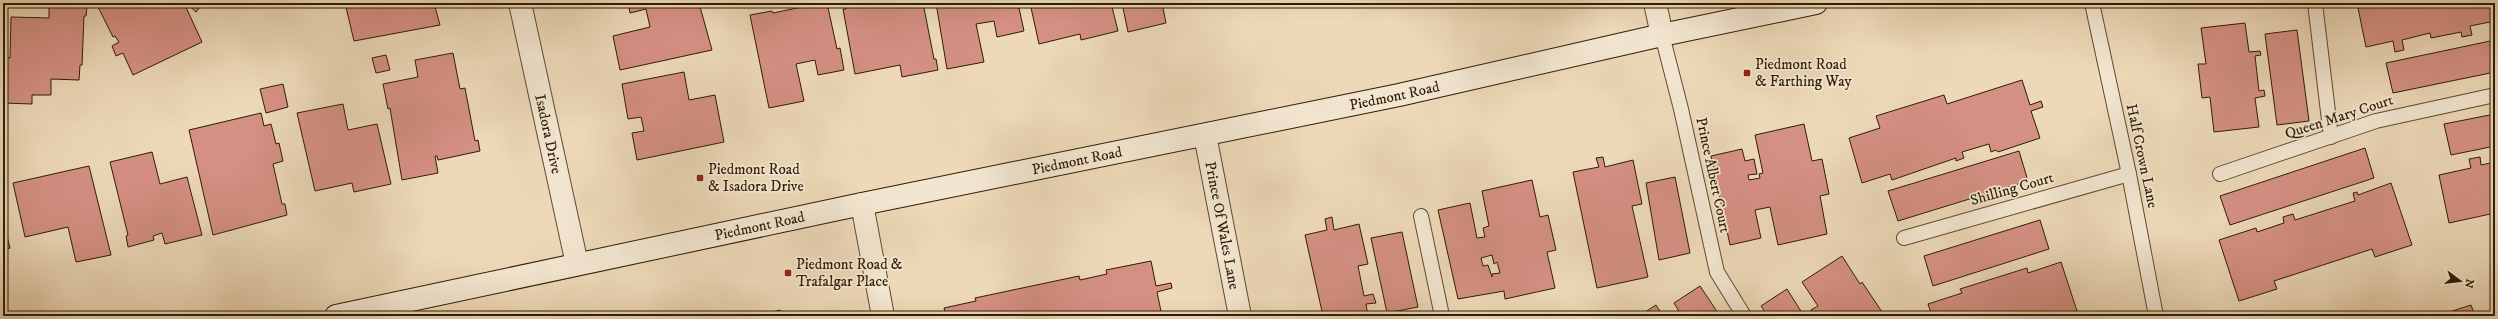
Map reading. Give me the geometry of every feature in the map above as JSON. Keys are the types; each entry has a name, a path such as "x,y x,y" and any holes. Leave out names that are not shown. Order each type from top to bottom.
{"main road":[{"name":"Isadora Drive","path":"520,3 577,264"},
{"path":"1655,3 1662,35"},
{"name":"Piedmont Road","path":"336,316 862,204 1399,95 1662,35 1816,3"},
{"name":"Prince Of Wales Lane","path":"1204,135 1240,316"},
{"path":"862,204 883,316"}],"lane":[{"name":"Half Crown Lane","path":"2092,3 2129,174 2156,316"},
{"path":"2315,3 2330,137"},
{"name":"Prince Albert Court","path":"1662,35 1681,109 1717,272 1744,316"},
{"name":"Queen Mary Court","path":"2220,174 2376,120 2495,95"},
{"name":"Shilling Court","path":"1904,238 2129,174"},
{"path":"1421,216 1442,316"}],"building":[{"path":"96,3 136,3 138,8 149,3 184,3 202,42 133,75 123,53 116,56 112,46 119,42 115,36 113,37"},
{"path":"186,3 198,3 201,6 196,12"},
{"path":"345,3 434,3 440,25 354,41"},
{"path":"628,3 699,3 712,50 620,70 613,36 650,27 646,9 630,13"},
{"path":"827,3 837,49 840,48 844,70 818,75 815,60 796,64 804,101 769,108 750,15 772,11 773,13"},
{"path":"845,3 923,3 934,59 936,59 938,70 902,77 900,65 855,74 843,9 846,9"},
{"path":"936,3 1016,3 1017,8 1019,8 1024,31 997,37 994,21 976,24 984,62 947,69"},
{"path":"1030,3 1111,3 1118,31 1081,40 1080,34 1039,44"},
{"path":"1122,3 1162,3 1166,23 1128,32"},
{"path":"2379,3 2495,3 2495,21 2470,26 2472,35 2462,37 2461,32 2431,38 2430,33 2402,40 2404,50 2395,52 2393,41 2366,47 2358,8"},
{"path":"49,5 87,7 86,16 84,16 82,65 80,65 79,80 51,79 51,95 32,95 32,104 3,103 3,57 10,58 11,17 49,18"},
{"path":"2245,23 2249,52 2260,51 2261,55 2255,56 2259,91 2264,90 2265,96 2255,98 2259,127 2214,132 2210,97 2202,98 2198,64 2206,64 2201,28"},
{"path":"2297,30 2309,121 2277,125 2265,34"},
{"path":"2495,40 2495,72 2393,93 2386,63"},
{"path":"453,53 460,89 465,88 475,141 478,140 480,151 438,160 437,156 435,156 438,173 402,180 390,108 388,109 383,84 418,77 415,60"},
{"path":"386,55 390,70 376,73 372,58"},
{"path":"684,72 689,100 715,95 724,142 637,160 632,133 644,131 641,117 628,119 622,84"},
{"path":"2022,80 2030,105 2041,101 2043,107 2031,111 2040,138 1998,152 1996,150 1991,152 1989,144 1962,152 1964,158 1956,161 1956,158 1892,180 1890,174 1862,183 1849,138 1880,128 1876,116 1944,95 1947,104"},
{"path":"283,84 288,107 266,113 260,89"},
{"path":"343,104 348,130 377,124 391,184 354,192 352,183 315,191 297,113"},
{"path":"261,113 264,126 271,124 276,144 279,143 283,161 273,164 282,204 285,204 287,215 213,235 189,130"},
{"path":"2495,114 2495,146 2451,155 2444,124"},
{"path":"1804,124 1812,161 1822,159 1829,194 1820,196 1827,234 1778,245 1770,207 1755,210 1761,238 1730,245 1711,156 1742,149 1745,161 1754,159 1757,174 1748,175 1749,180 1760,178 1759,174 1763,173 1755,135"},
{"path":"2365,148 2374,178 2230,225 2220,196"},
{"path":"2019,151 2028,181 1898,221 1888,191"},
{"path":"152,152 160,184 187,177 202,235 165,244 162,233 153,236 154,240 128,247 126,236 128,235 110,162"},
{"path":"1603,157 1605,167 1633,160 1642,204 1632,206 1648,277 1597,288 1573,172 1599,167 1596,158"},
{"path":"2480,157 2481,165 2495,162 2495,213 2449,223 2439,175 2471,168 2469,159"},
{"path":"89,166 111,255 76,262 68,227 25,237 13,183"},
{"path":"1675,177 1690,253 1659,260 1646,183"},
{"path":"1532,180 1540,217 1548,215 1556,250 1547,252 1555,288 1505,299 1504,291 1458,299 1438,210 1470,203 1477,238 1485,237 1483,228 1489,226 1482,191","holes":["1492,255 1494,264 1497,262 1500,273 1492,274 1492,277 1488,265 1483,266 1481,258"]},
{"path":"2391,183 2412,245 2375,257 2372,249 2274,281 2277,289 2239,301 2219,240 2256,228 2257,232 2284,223 2283,217 2293,214 2295,220 2355,201 2353,193 2357,192 2358,195"},
{"path":"1332,217 1334,230 1359,224 1368,264 1358,266 1364,296 1373,294 1376,303 1366,304 1368,316 1323,316 1305,235 1327,230 1325,219"},
{"path":"3,220 10,248 3,250"},
{"path":"2040,220 2049,249 1933,286 1924,256"},
{"path":"1402,232 1418,307 1387,313 1371,238"},
{"path":"1842,256 1860,284 1862,282 1882,312 1881,316 1824,316 1823,314 1815,316 1811,310 1818,306 1802,282"},
{"path":"1151,261 1156,286 1171,283 1172,288 1157,292 1162,316 946,316 944,308 976,301 975,298 1079,276 1080,280 1107,274 1106,270"},
{"path":"2061,262 2077,311 2061,316 1932,316 1928,304 1962,293 1960,289 2027,268 2028,273"},
{"path":"1700,286 1720,316 1682,316 1674,303"},
{"path":"1787,289 1804,316 1768,316 1761,306"},
{"path":"1656,305 1663,316 1639,316"},
{"path":"2471,305 2475,316 2425,316 2439,311 2440,315"},
{"path":"780,310 781,316 757,316"}],"place":[{"name":"Piedmont Road & Farthing Way","path":"1747,73"},
{"name":"Piedmont Road & Isadora Drive","path":"700,178"},
{"name":"Piedmont Road & Trafalgar Place","path":"788,273"}]}
